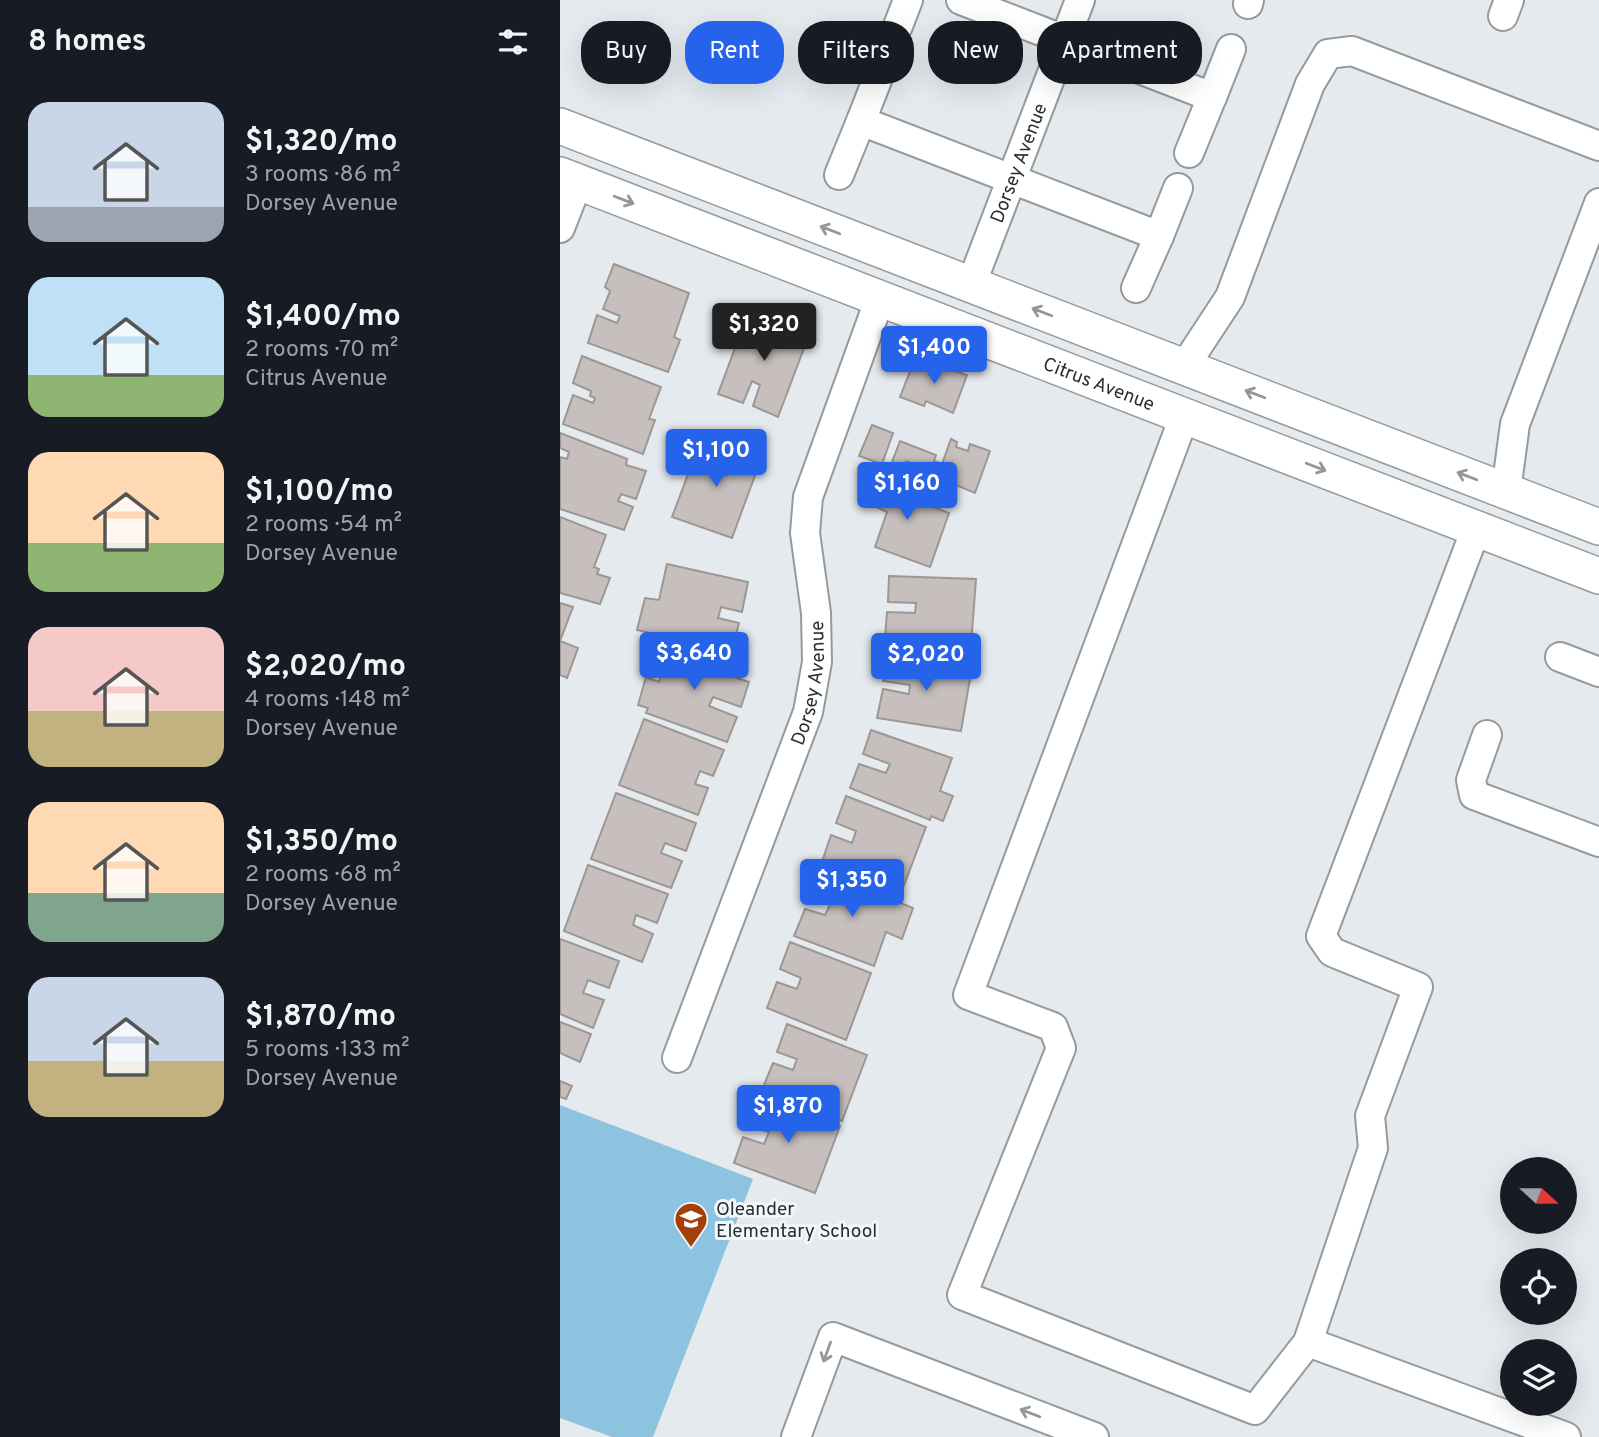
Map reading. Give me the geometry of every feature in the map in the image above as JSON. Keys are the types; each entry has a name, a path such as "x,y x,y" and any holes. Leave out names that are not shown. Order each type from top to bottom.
{"main road":[{"path":"560,126 1599,527"},
{"name":"Citrus Avenue","path":"569,178 1599,576"}],"street":[{"path":"961,0 1037,29"},
{"name":"Dorsey Avenue","path":"1072,21 1080,0"},
{"path":"1189,153 1231,49"},
{"path":"1184,367 1230,297 1310,85 1328,54 1352,51 1599,146"},
{"path":"839,175 876,84"},
{"name":"Dorsey Avenue","path":"971,285 1048,84"},
{"path":"1178,84 1212,97"},
{"path":"861,121 1159,236"},
{"path":"560,228 569,178"},
{"path":"1136,288 1178,188"},
{"path":"1506,491 1515,424 1599,203"},
{"name":"Dorsey Avenue","path":"677,1058 808,712 817,662 816,613 805,533 808,496 880,298"},
{"path":"1184,417 968,995 1054,1027 1062,1048 962,1295 1255,1410 1308,1342 1373,1148 1370,1116 1418,987 1332,952 1321,936 1476,529"},
{"path":"1560,657 1599,672"},
{"path":"1487,735 1471,780 1474,795 1599,842"},
{"path":"796,1437 833,1337 1094,1437"},
{"path":"1308,1342 1566,1437"}],"shaded area":[{"name":"Oleander Elementary School","path":"560,1105 753,1179 653,1437 612,1437 560,1418"}],"building":[{"path":"614,264 689,293 674,337 680,340 668,372 588,343 597,315 617,323 620,316 603,309 610,291 605,287"},
{"path":"748,313 809,335 778,417 753,406 760,385 752,381 743,403 718,394"},
{"path":"582,356 661,387 649,419 655,420 643,454 563,424 573,395 593,403 595,398 590,396 591,391 573,383"},
{"path":"928,362 967,375 953,413 926,401 924,406 900,397 913,364 926,368"},
{"path":"872,425 893,433 882,464 859,456"},
{"path":"560,433 627,459 626,465 646,471 636,499 621,494 618,501 633,507 624,530 560,509 560,457 567,459 569,452 560,448"},
{"path":"702,437 727,446 717,472 727,475 736,449 761,459 732,538 672,517"},
{"path":"951,439 957,442 956,447 968,451 970,444 990,451 975,493 937,477 935,481 914,473 917,465 906,461 903,469 891,465 900,441 936,455 934,461 942,464"},
{"path":"876,467 891,472 887,482 914,493 912,499 949,513 930,567 875,547 887,512 876,507 882,491 869,486"},
{"path":"560,517 606,535 594,567 599,569 597,574 610,578 600,604 560,593"},
{"path":"667,564 748,582 742,612 721,607 718,618 739,623 732,651 637,630 645,598 659,600"},
{"path":"889,576 976,579 971,645 885,638 887,612 915,613 916,603 888,602"},
{"path":"560,603 573,607 560,641"},
{"path":"560,641 578,648 567,678 560,675"},
{"path":"673,644 729,656 721,673 749,682 741,707 713,697 709,706 737,717 727,742 646,713 648,708 638,705 646,677 659,682"},
{"path":"887,654 972,667 961,731 877,718 883,689 909,694 910,685 883,681"},
{"path":"644,719 724,750 713,776 700,771 695,784 708,788 698,815 619,785"},
{"path":"871,730 952,758 940,791 953,796 943,821 931,816 930,820 850,788 859,764 886,773 890,764 863,754"},
{"path":"616,793 696,823 686,851 665,843 661,853 682,861 671,888 591,859"},
{"path":"846,796 926,827 901,893 822,862 831,835 852,843 856,831 836,823"},
{"path":"588,865 668,894 657,923 636,915 633,925 653,934 642,962 564,931"},
{"path":"819,869 913,908 902,939 886,932 874,966 794,936 805,909 825,915 830,905 809,897"},
{"path":"560,939 619,961 609,988 588,980 583,993 604,1000 593,1028 560,1014"},
{"path":"790,942 871,973 846,1040 767,1008 777,982 797,989 801,978 780,969"},
{"path":"560,1022 591,1034 580,1062 560,1053"},
{"path":"787,1024 867,1055 842,1121 762,1090 773,1063 793,1070 797,1059 777,1052"},
{"path":"560,1081 572,1086 566,1099 560,1097"},
{"path":"759,1096 840,1126 815,1193 734,1163 743,1137 764,1144 769,1132 748,1125"}],"place":[{"name":"Oleander Elementary School","path":"691,1249"}]}
